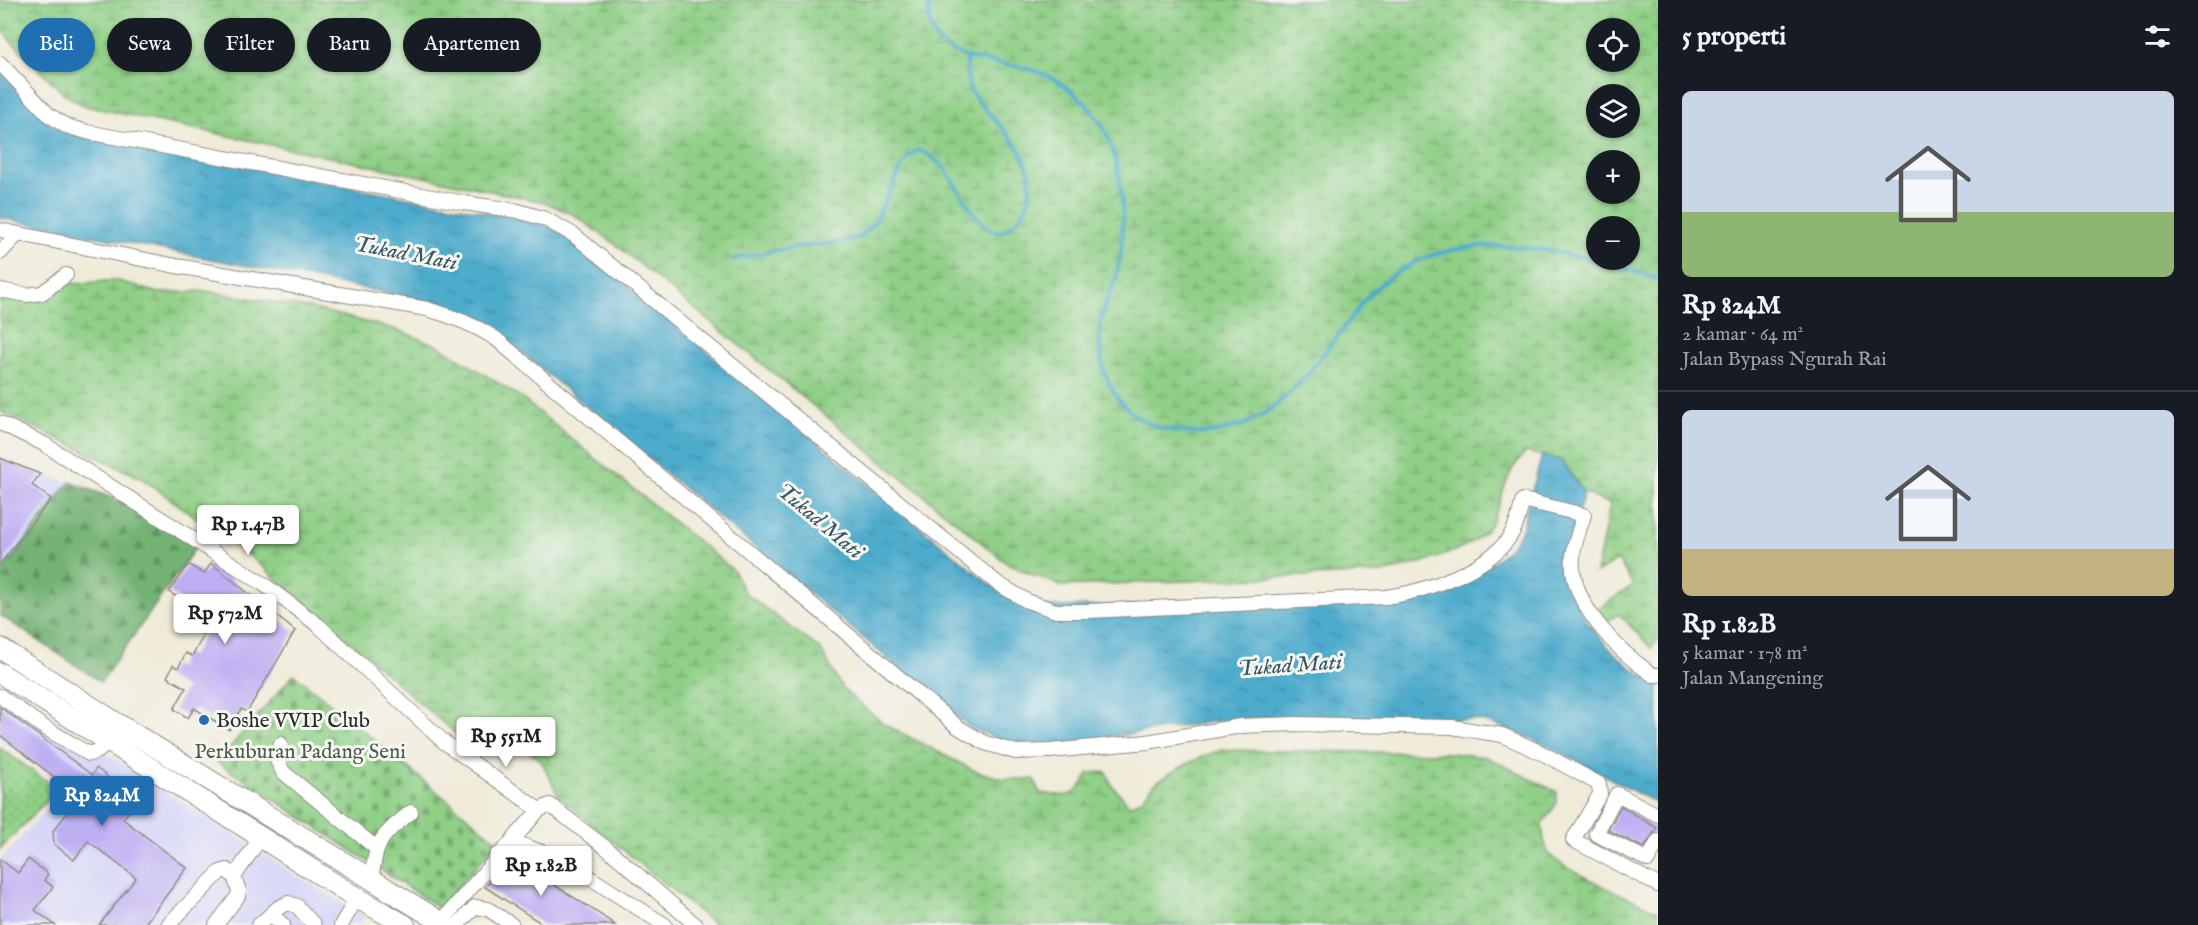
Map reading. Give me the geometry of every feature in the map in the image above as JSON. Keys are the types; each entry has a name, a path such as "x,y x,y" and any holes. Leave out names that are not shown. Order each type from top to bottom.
{"highway":[{"path":"0,648 371,880 448,924"},
{"path":"2,685 110,741 357,898 405,925"}],"street":[{"path":"0,63 49,116 66,126 87,132 464,203 518,211 545,219 574,235 997,584 1028,601 1056,611 1374,598 1407,594 1435,585 1476,566 1497,551 1513,532 1524,500 1584,515 1573,556 1580,596 1599,625 1634,662 1653,675 1658,675"},
{"path":"0,230 182,267 427,309 453,316 476,326 495,338 958,727 985,743 1016,752 1050,751 1147,742 1241,726 1295,724 1452,727 1502,735 1544,754 1599,784 1600,794 1573,840 1658,885"},
{"path":"0,253 17,235"},
{"path":"0,290 27,295 42,292 66,275"},
{"path":"0,423 44,444 262,584 318,625 444,741 539,810"},
{"path":"281,744 277,760 283,772 376,848"},
{"path":"1658,815 1617,794 1596,834 1648,860 1658,841"},
{"path":"448,924 512,841 539,810 546,806 555,807 696,925"},
{"path":"371,880 376,848 381,839 411,812"},
{"path":"234,877 261,837"},
{"path":"512,841 560,859 665,925"},
{"path":"168,925 220,872 227,870 234,877 239,891 238,896 216,925"},
{"path":"341,925 357,898"},
{"path":"259,925 288,903 297,906 314,925"},
{"path":"448,924 476,907 488,909 512,925"},
{"path":"271,914 283,925"}],"shaded area":[{"path":"0,458 40,474 70,482 0,574"},
{"path":"0,685 294,874 366,916 357,925 0,925 0,861 66,787 0,738"}],"green space":[{"path":"0,0 1658,0 1658,640 1651,648 1619,614 1607,621 1597,610 1633,585 1618,560 1596,573 1610,504 1584,493 1561,460 1526,452 1512,470 1492,522 1484,532 1473,542 1459,549 1426,561 1382,573 1061,586 1009,565 615,244 572,214 544,202 85,106 65,95 42,72 95,72 95,18 18,18 18,48 0,26"},
{"path":"60,278 76,284 115,280 158,293 206,291 315,309 394,329 439,346 519,396 733,570 745,593 821,650 842,688 884,724 975,771 1004,779 1034,779 1040,793 1064,795 1070,795 1079,788 1089,773 1106,772 1112,785 1129,805 1142,798 1160,780 1176,770 1222,750 1450,753 1486,757 1557,792 1557,803 1542,824 1545,845 1554,859 1581,875 1658,911 1658,925 715,925 559,797 542,762 519,743 476,751 251,557 141,478 0,411 0,284 38,300"},
{"path":"70,482 133,506 196,547 101,682 0,615 0,574"},
{"name":"Perkuburan Padang Seni","path":"294,674 498,842 439,908 217,762"},
{"path":"0,748 58,789 0,849"}],"water":[{"path":"0,71 50,124 61,131 78,136 529,220 550,227 569,238 986,581 1005,596 1026,607 1388,603 1403,600 1441,589 1460,580 1479,570 1510,548 1522,530 1542,456 1561,460 1584,493 1572,531 1567,560 1570,586 1577,604 1599,637 1613,651 1658,684 1658,804 1523,735 1477,720 1240,718 1054,745 1021,744 996,738 971,728 495,330 473,317 433,302 0,218"}],"building":[{"path":"0,458 40,474 32,485 51,499 0,564"},
{"path":"211,563 295,631 247,712 241,709 229,730 194,708 188,718 174,709 186,688 167,677 173,665 178,668 186,653 192,656 204,635 175,618 185,602 169,592 188,564 204,574"},
{"path":"0,707 92,775 96,768 138,800 123,819 187,868 144,925 99,925 136,878 88,841 74,860 54,844 53,831 80,797 0,735"},
{"path":"1621,806 1657,828 1644,848 1608,830"},
{"path":"510,856 615,925 544,925 485,887"},
{"path":"0,859 18,873 28,859 48,874 44,880 53,887 35,910 55,925 0,925"}],"waterway":[{"name":"Tukad Mati","path":"929,0 929,21 935,36 945,47 974,59 1026,68 1050,77 1082,100 1105,131 1120,182 1123,219 1117,272 1100,323 1101,359 1109,383 1119,400 1142,420 1160,428 1202,433 1229,429 1253,420 1275,406 1295,388 1364,300 1377,288 1399,271 1433,255 1488,246 1546,250 1604,263 1658,279"},
{"path":"733,259 801,246 844,242 860,237 875,222 903,164 916,150 930,155 942,166 970,209 990,229 1002,232 1014,223 1026,208 1028,201 1030,187 1026,164 1016,144 972,92 967,79 967,58"}],"place":[{"name":"Boshe VVIP Club","path":"204,720"}]}
